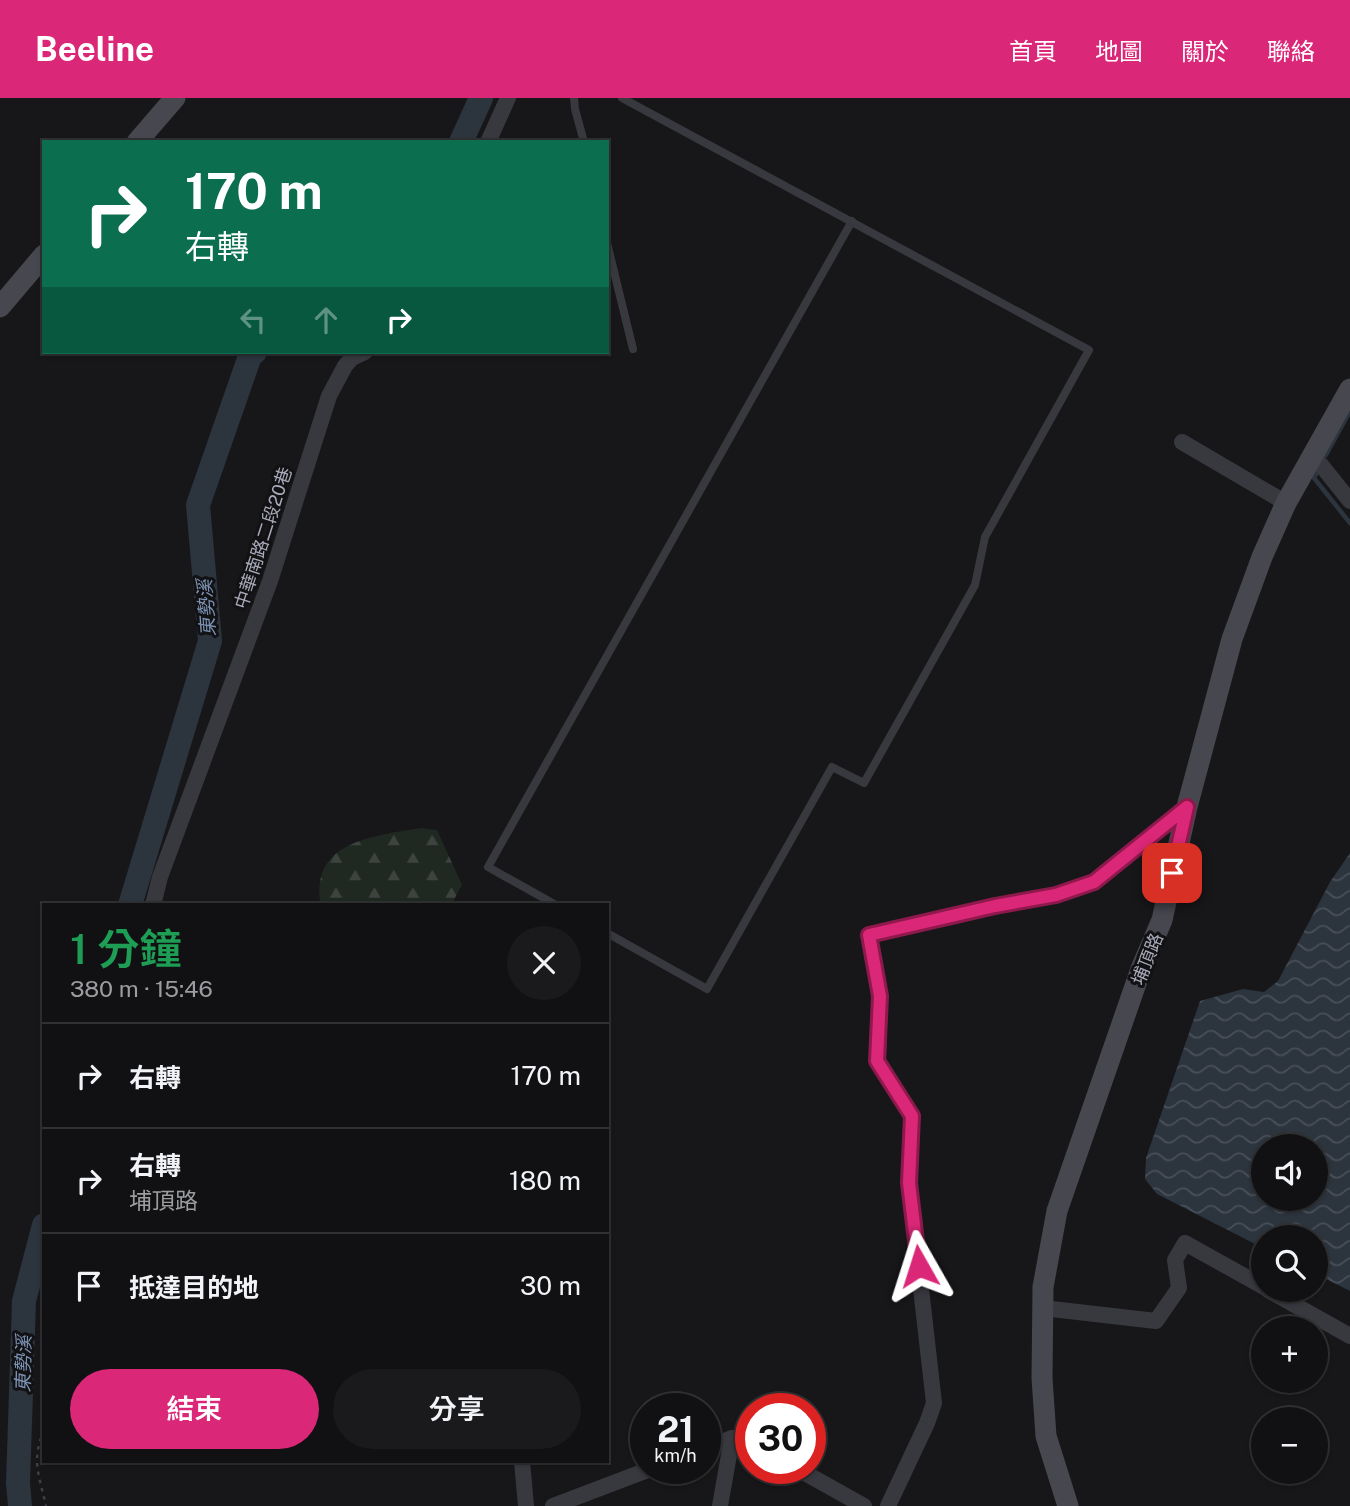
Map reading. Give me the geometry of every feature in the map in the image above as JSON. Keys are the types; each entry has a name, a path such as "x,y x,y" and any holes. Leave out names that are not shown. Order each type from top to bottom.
{"street":[{"path":"139,140 174,98"},
{"path":"489,140 508,98"},
{"path":"0,307 42,257"},
{"name":"中華南路二段20巷","path":"154,903 160,877 270,581 329,396 345,366 361,354"},
{"name":"埔頂路","path":"1068,1506 1046,1436 1042,1378 1043,1287 1057,1211 1162,919 1187,807 1232,639 1262,556 1286,503 1350,389"},
{"path":"1182,442 1286,503"},
{"path":"1314,456 1350,501"},
{"path":"888,1506 934,1403 909,1183 912,1116 877,1061 880,996 869,935 1056,895 1094,882 1187,807"},
{"path":"1043,1308 1156,1321 1179,1288 1175,1260 1185,1243 1251,1280"},
{"path":"1289,1302 1350,1336"},
{"path":"720,1506 732,1438"},
{"path":"721,1442 735,1439"},
{"path":"522,1463 526,1506"},
{"path":"553,1506 630,1477"},
{"path":"825,1484 864,1506"}],"lane":[{"path":"575,98 575,109 583,140"},
{"path":"609,934 707,989 832,767 864,783 975,585 985,537 1089,350 622,98"},
{"path":"552,903 488,867 852,220"},
{"path":"609,251 633,349"}],"path":[{"path":"42,1434 36,1457 46,1506"}],"green space":[{"path":"421,828 437,830 462,885 452,903 321,903 320,884 325,867 335,855 349,846 384,834"}],"water":[{"path":"1350,853 1350,1291 1328,1280 1328,1225 1251,1225 1251,1242 1157,1194 1145,1179 1146,1158 1200,1001 1243,989 1264,992 1278,981 1330,882"}],"waterway":[{"name":"東勢溪","path":"462,140 481,98"},
{"name":"東勢溪","path":"131,903 210,641 198,505 252,354"},
{"path":"1326,455 1350,411"},
{"path":"1318,471 1314,478 1350,523"},
{"name":"東勢溪","path":"20,1506 18,1483 24,1301 42,1233"}],"route":[{"path":"919,1266 909,1183 912,1116 877,1061 880,996 869,935 1056,895 1094,882 1187,807 1172,873"}]}
